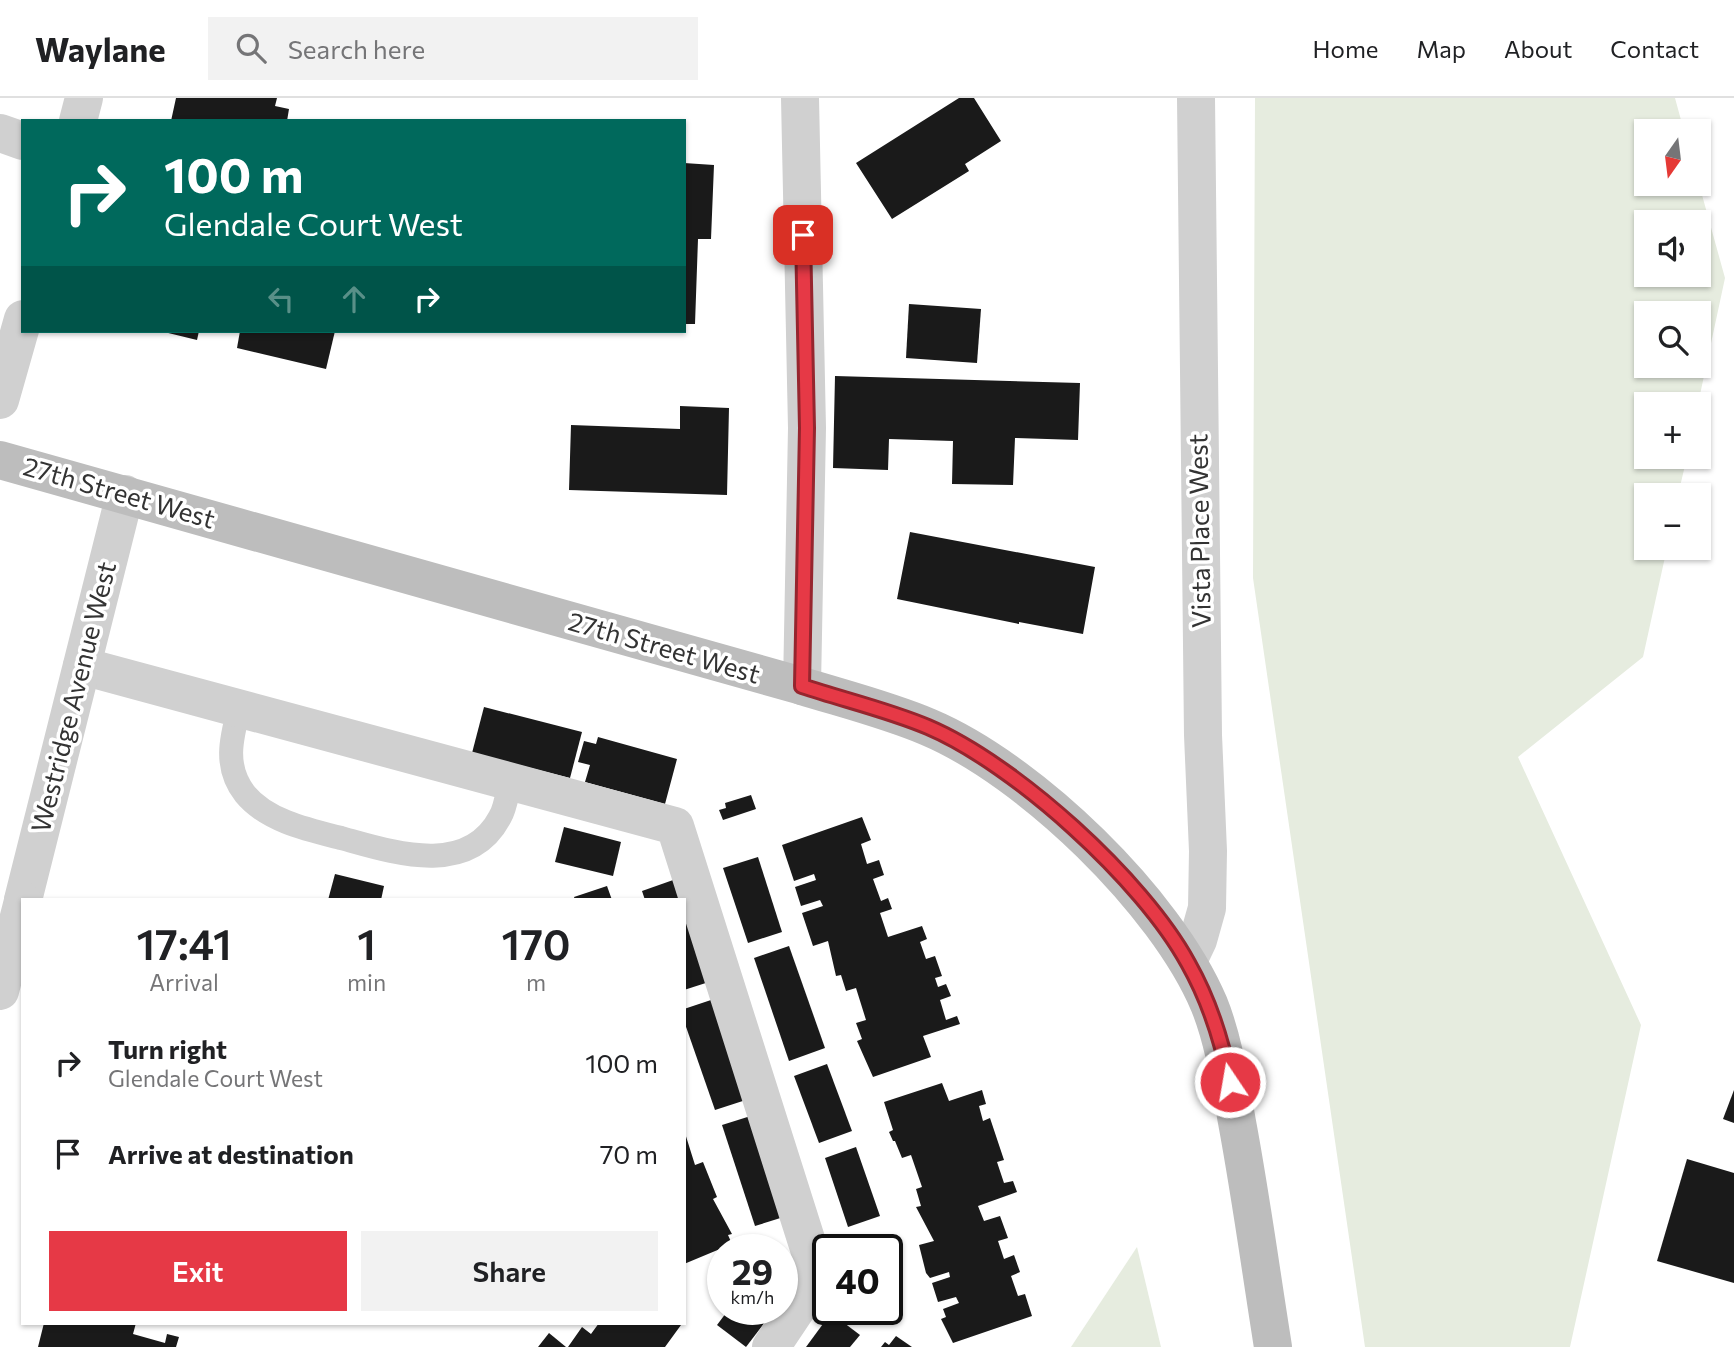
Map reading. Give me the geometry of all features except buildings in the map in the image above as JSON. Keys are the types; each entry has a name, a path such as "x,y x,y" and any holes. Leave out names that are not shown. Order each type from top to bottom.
{"street":[{"path":"79,119 84,98"},
{"path":"800,98 807,428 802,686"},
{"name":"Vista Place West","path":"1188,961 1198,940 1207,908 1208,862 1203,735 1196,98"},
{"path":"0,133 21,140"},
{"path":"0,400 21,326"},
{"name":"27th Street West","path":"0,460 802,686 929,727 1006,772 1092,844 1139,894 1188,961 1210,1006 1226,1060 1273,1347"},
{"name":"Westridge Avenue West","path":"24,898 125,494"},
{"path":"82,667 675,825 818,1277 771,1347"},
{"name":"Westridge Avenue West","path":"0,991 21,908"}],"lane":[{"path":"239,709 229,743 234,775 245,794 257,806 308,830 403,855 439,856 463,850 493,829 502,814 510,781"}],"shaded area":[{"path":"1255,98 1675,98 1681,119 1634,119 1634,196 1702,196 1706,210 1634,210 1634,287 1711,287 1711,227 1725,278 1711,343 1711,301 1634,301 1634,378 1704,378 1701,392 1634,392 1634,469 1684,469 1681,483 1634,483 1634,560 1664,560 1643,657 1518,757 1641,1025 1570,1347 1365,1347 1253,578"},
{"path":"1137,1247 1161,1347 1071,1347"}],"route":[{"path":"803,235 807,428 802,686 929,727 1006,772 1092,844 1139,894 1188,961 1210,1006 1230,1082"}]}
